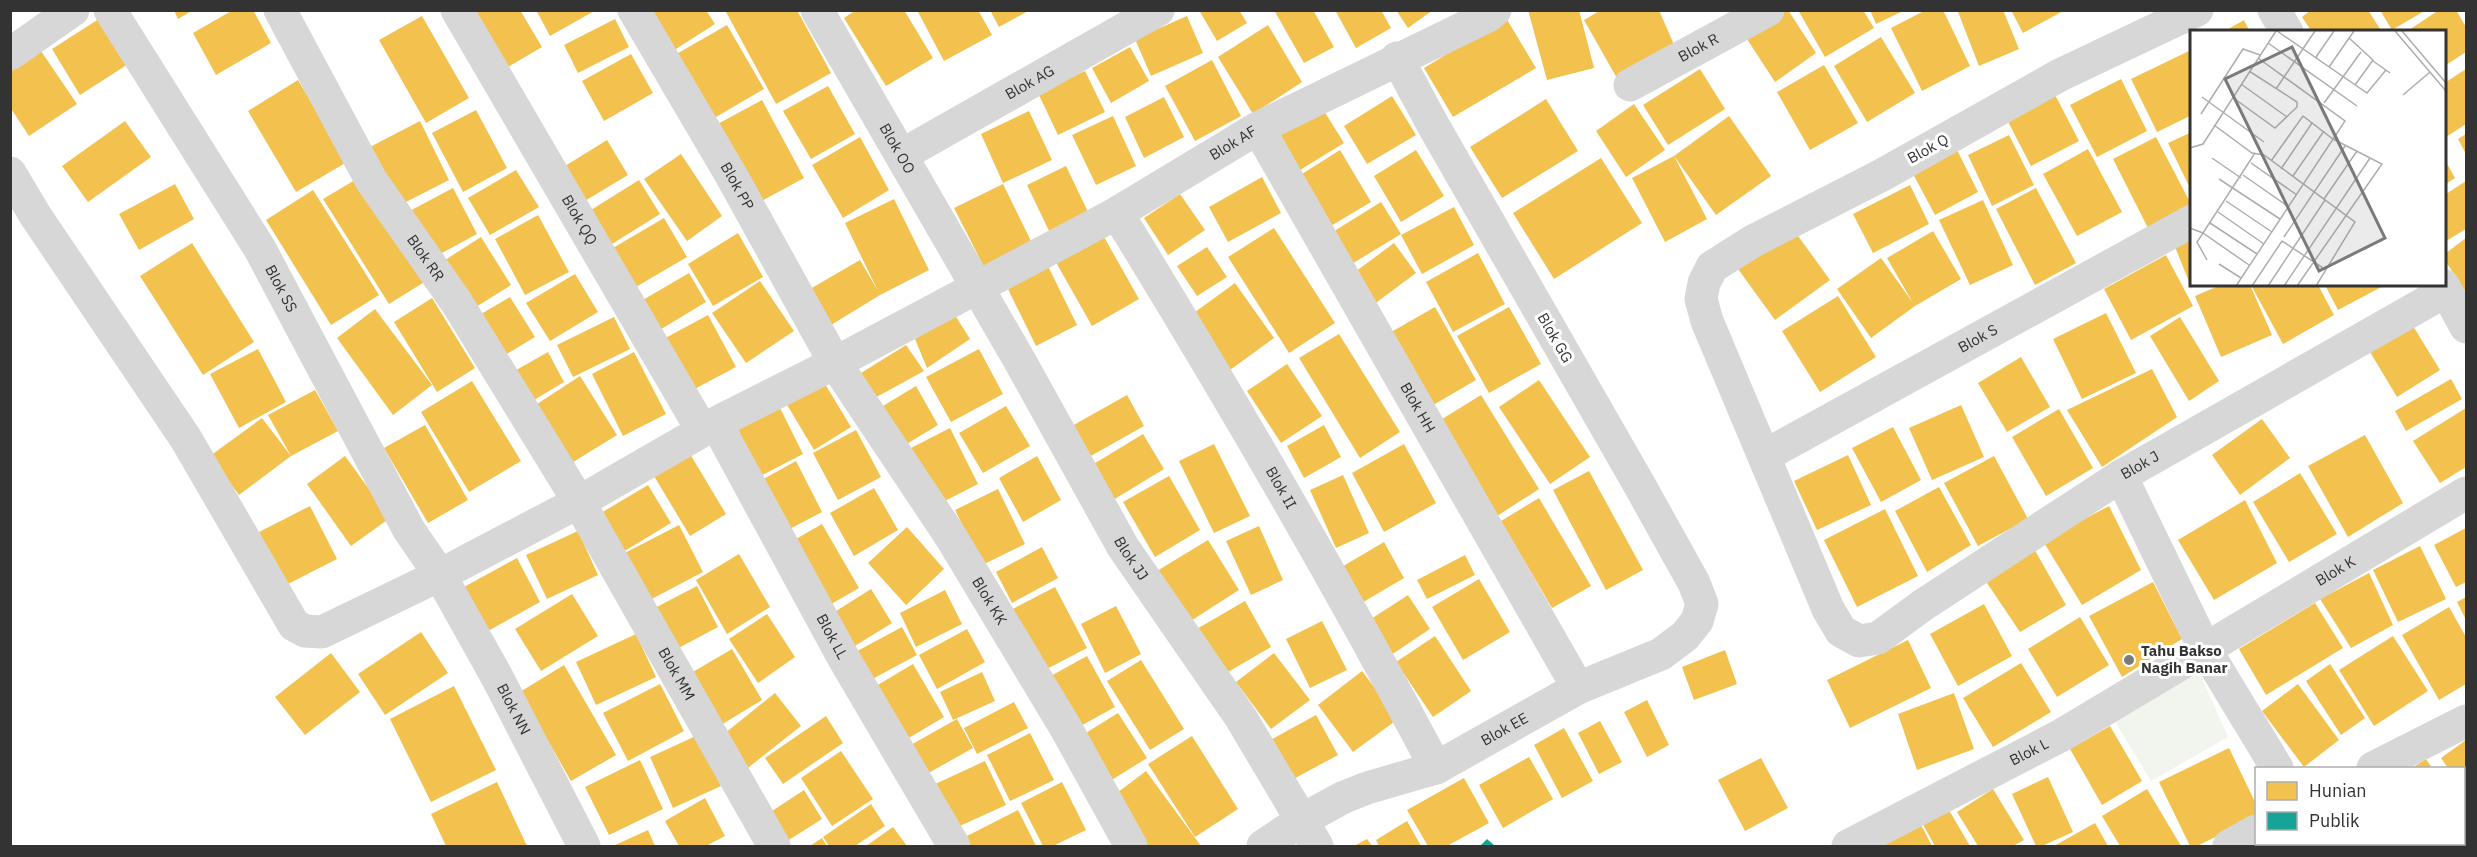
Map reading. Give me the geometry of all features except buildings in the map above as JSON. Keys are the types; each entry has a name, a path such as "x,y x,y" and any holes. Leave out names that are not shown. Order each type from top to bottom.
{"street":[{"path":"10,54 73,10"},
{"name":"Blok SS","path":"110,10 260,249 409,530 440,574"},
{"name":"Blok RR","path":"280,10 371,180 457,303 579,502"},
{"name":"Blok QQ","path":"457,10 709,426"},
{"name":"Blok PP","path":"634,10 731,175 834,363"},
{"name":"Blok AG","path":"902,155 1158,10"},
{"name":"Blok AF","path":"10,172 35,215 186,439 294,625 305,631 322,632 579,502 709,426 834,363 1117,213 1258,128 1397,58 1488,16 1495,10"},
{"name":"Blok R","path":"1630,85 1768,10"},
{"name":"Blok Q","path":"1841,631 1828,609 1707,321 1701,299 1704,283 1712,267 1753,241 1882,175 2060,75 2197,10"},
{"path":"2274,10 2286,30"},
{"name":"Blok OO","path":"822,12 976,287"},
{"name":"Blok GG","path":"1397,58 1694,583 1702,604 1697,621"},
{"name":"Blok HH","path":"1258,128 1578,688"},
{"name":"Blok II","path":"1117,213 1202,351 1367,638 1436,768"},
{"name":"Blok S","path":"1764,456 2190,222"},
{"name":"Blok JJ","path":"976,287 1123,547 1241,718 1310,833"},
{"path":"2444,288 2466,327"},
{"name":"Blok J","path":"1841,631 1858,641 1878,638 1923,605 2121,476 2444,288"},
{"name":"Blok KK","path":"834,363 951,537 1067,730 1131,846"},
{"name":"Blok LL","path":"709,426 954,846"},
{"path":"2121,476 2205,649 2276,767"},
{"name":"Blok K","path":"2205,649 2466,493"},
{"name":"Blok MM","path":"579,502 774,846"},
{"name":"Blok NN","path":"440,574 497,677 584,846"},
{"name":"Blok EE","path":"1263,846 1310,833 1367,788 1436,768 1578,688 1661,654 1685,636 1697,621"},
{"name":"Blok L","path":"1848,846 2060,736 2205,649"},
{"path":"2375,767 2466,721"},
{"path":"2229,846 2255,832"}],"shaded area":[{"path":"2196,665 2228,737 2151,781 2112,716"}],"place":[{"name":"Tahu Bakso Nagih Banar","path":"2129,660"}]}
